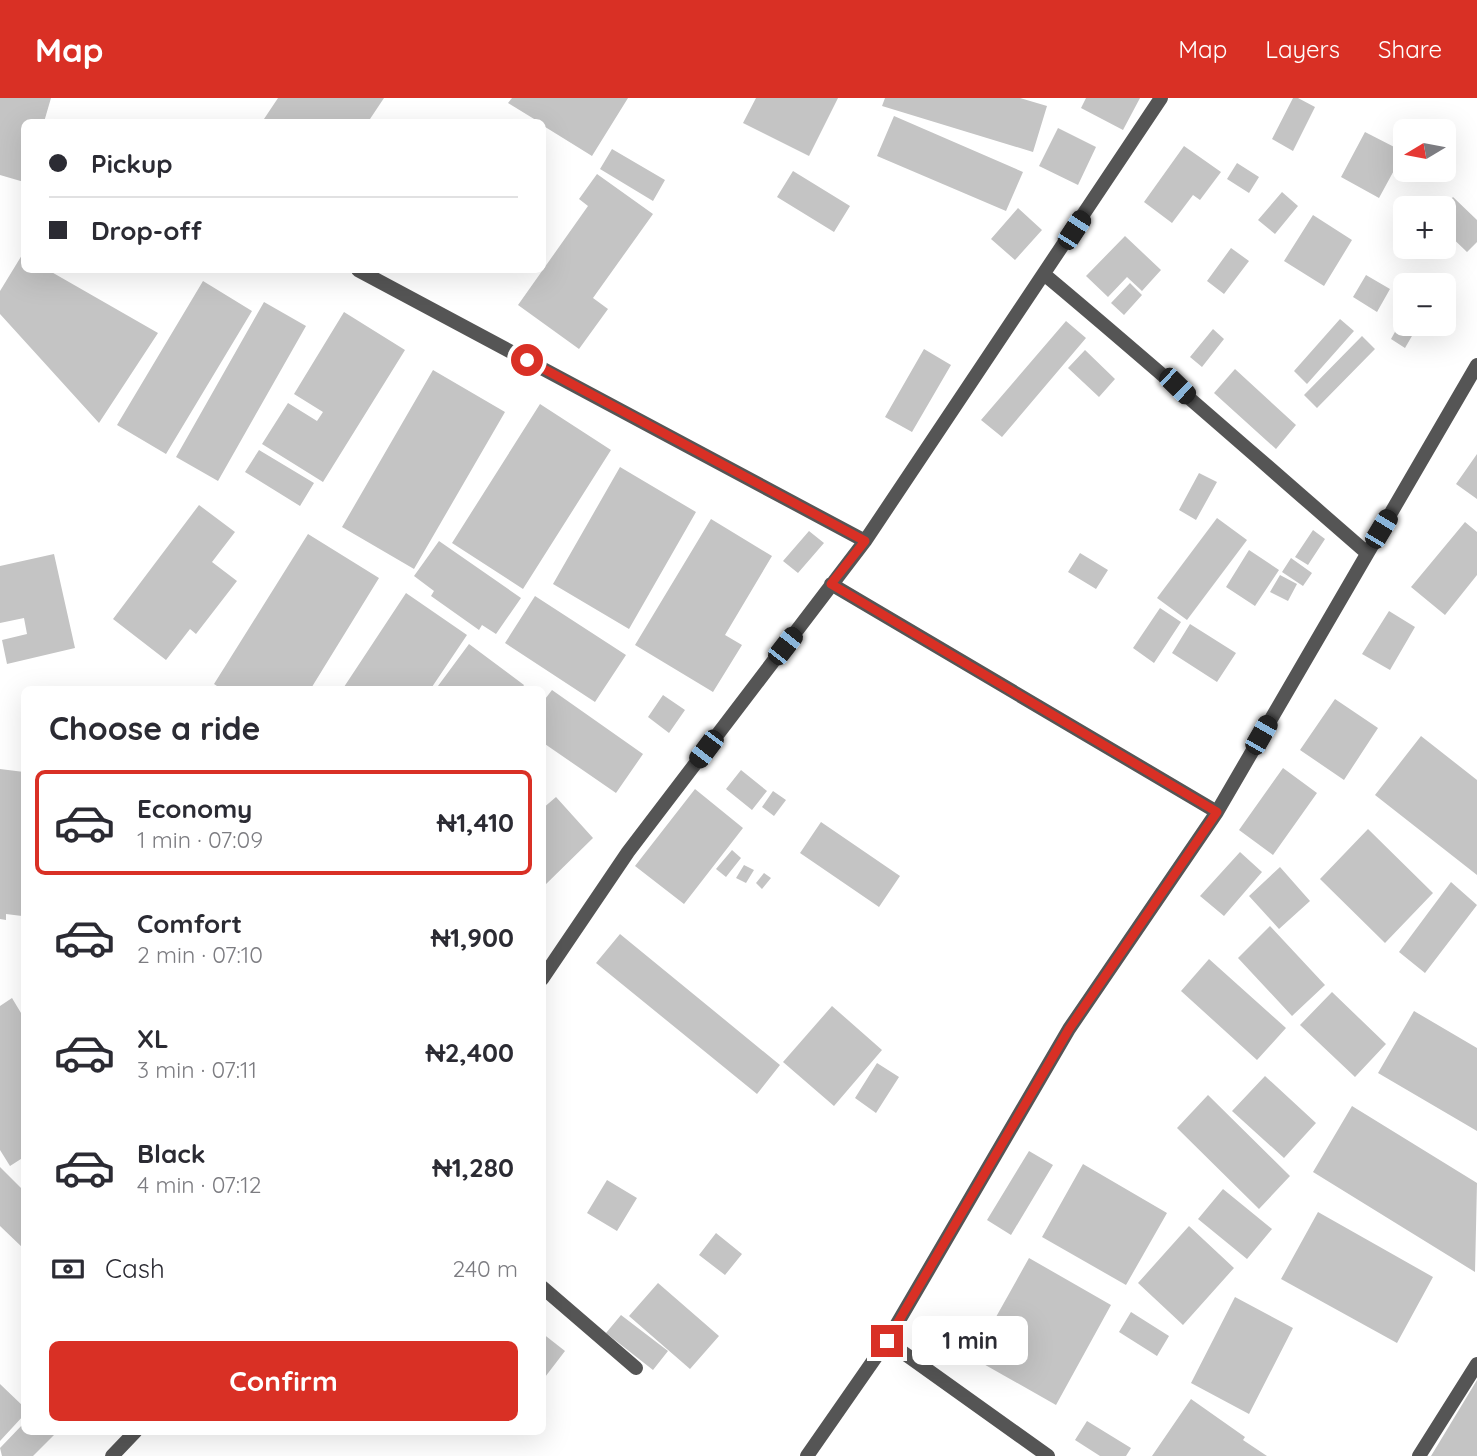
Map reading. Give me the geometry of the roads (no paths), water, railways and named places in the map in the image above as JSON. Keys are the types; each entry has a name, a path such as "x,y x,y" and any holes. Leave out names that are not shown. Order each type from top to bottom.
{"street":[{"path":"546,973 628,852 865,541 1161,98"},
{"path":"364,273 865,541"},
{"path":"1045,275 1177,386 1217,425 1367,553"},
{"path":"807,1456 887,1341 1069,1029 1217,812 1477,365"},
{"path":"831,584 1217,812"},
{"path":"546,1290 636,1368"},
{"path":"887,1341 1048,1456"},
{"path":"1419,1456 1477,1364"},
{"path":"112,1456 132,1435"}]}
